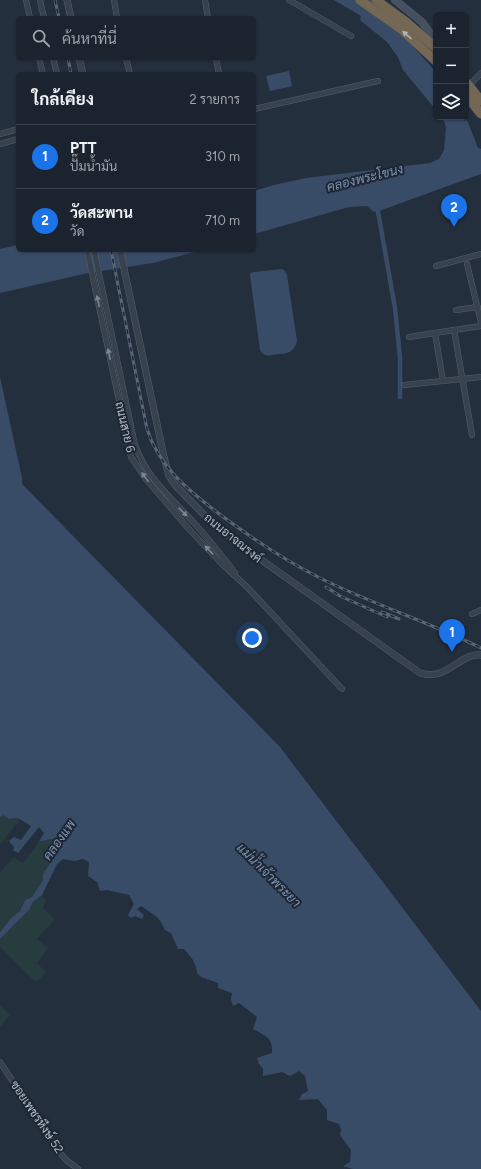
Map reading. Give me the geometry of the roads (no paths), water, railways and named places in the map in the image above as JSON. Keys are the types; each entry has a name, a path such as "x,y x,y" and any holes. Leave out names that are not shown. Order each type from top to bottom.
{"highway":[{"path":"360,0 401,29 433,58"},
{"path":"376,0 406,22 433,45"},
{"path":"468,84 481,101"},
{"path":"469,99 481,114"}],"main road":[{"path":"395,0 422,22 433,37"},
{"path":"469,95 481,122"}],"street":[{"path":"26,0 30,16"},
{"path":"40,0 44,16"},
{"path":"67,0 71,16"},
{"path":"114,0 118,16"},
{"path":"205,0 208,16"},
{"path":"289,0 351,36"},
{"path":"40,60 42,72"},
{"path":"54,60 56,72"},
{"path":"80,60 82,72"},
{"path":"126,60 130,72"},
{"path":"216,60 219,72"},
{"path":"469,86 481,73"},
{"path":"256,109 378,82"},
{"path":"0,134 16,130"},
{"path":"0,144 16,140"},
{"name":"ถนนสาย 6","path":"87,252 131,457 146,479 188,528 222,564 247,587"},
{"name":"ถนนสาย 6","path":"94,252 135,445 144,465 163,490 194,523 247,587 342,689"},
{"name":"ถนนอาจณรงค์","path":"120,252 162,448 170,476 180,491 217,528 420,673 431,675 440,673 473,656 481,655"},
{"path":"436,266 481,254"},
{"path":"467,264 481,322"},
{"path":"456,310 478,307"},
{"path":"409,337 481,326"},
{"path":"454,330 472,435"},
{"path":"435,333 443,381"},
{"path":"404,386 481,376"},
{"path":"472,614 481,610"},
{"name":"ซอยเพชรหึงษ์ 52","path":"0,1062 61,1154 78,1169"}],"water":[{"path":"334,0 375,0 408,35 416,50 433,69 433,106 403,70 398,57 387,42 360,20 361,16"},
{"path":"289,71 292,86 270,91 266,76"},
{"name":"คลองพระโขนง","path":"443,120 467,120 478,148 481,149 481,174 379,211 374,212 367,206 349,207 256,233 256,190 306,178 430,163 439,159 444,150 446,128"},
{"path":"16,245 16,252 194,252 153,263 88,273 0,293 0,249"},
{"path":"282,269 287,275 297,341 295,347 289,352 283,354 266,355 260,350 250,273"},
{"path":"0,377 22,478 22,484 280,747 481,1011 481,1169 353,1169 343,1166 350,1162 351,1150 340,1135 341,1130 339,1124 327,1120 327,1110 318,1099 299,1100 302,1094 308,1091 305,1076 299,1071 290,1076 282,1072 263,1076 263,1069 257,1058 272,1053 272,1048 270,1040 265,1035 253,1029 257,1017 239,1003 233,1006 231,999 232,993 218,988 218,983 201,977 197,973 193,960 184,949 178,949 171,933 165,930 157,917 141,906 137,909 144,915 142,919 135,916 131,918 128,915 134,904 129,895 107,890 100,891 97,882 88,876 89,862 83,859 74,861 63,859 57,864 42,895 33,902 29,910 0,939 0,932 12,917 20,911 25,900 32,897 43,880 43,874 53,859 57,848 57,840 50,839 39,842 44,833 39,827 18,853 13,850 14,847 9,841 14,837 21,840 31,826 18,818 9,819 3,815 0,818"}],"waterway":[{"path":"377,206 395,308 400,358 400,397"}],"railway":[{"path":"55,0 59,16"},
{"path":"68,60 71,72"},
{"path":"111,252 147,429 152,443 159,455 176,477 196,496 230,522 293,564 360,596 481,648"},
{"path":"326,587 340,596 387,617"},
{"path":"382,612 399,619"}],"place":[{"name":"วัดสะพาน","path":"454,227"},
{"name":"PTT","path":"452,652"}],"water label":[{"name":"คลองแพ","path":"59,840"},
{"name":"แม่น้ำเจ้าพระยา","path":"269,875"}]}
